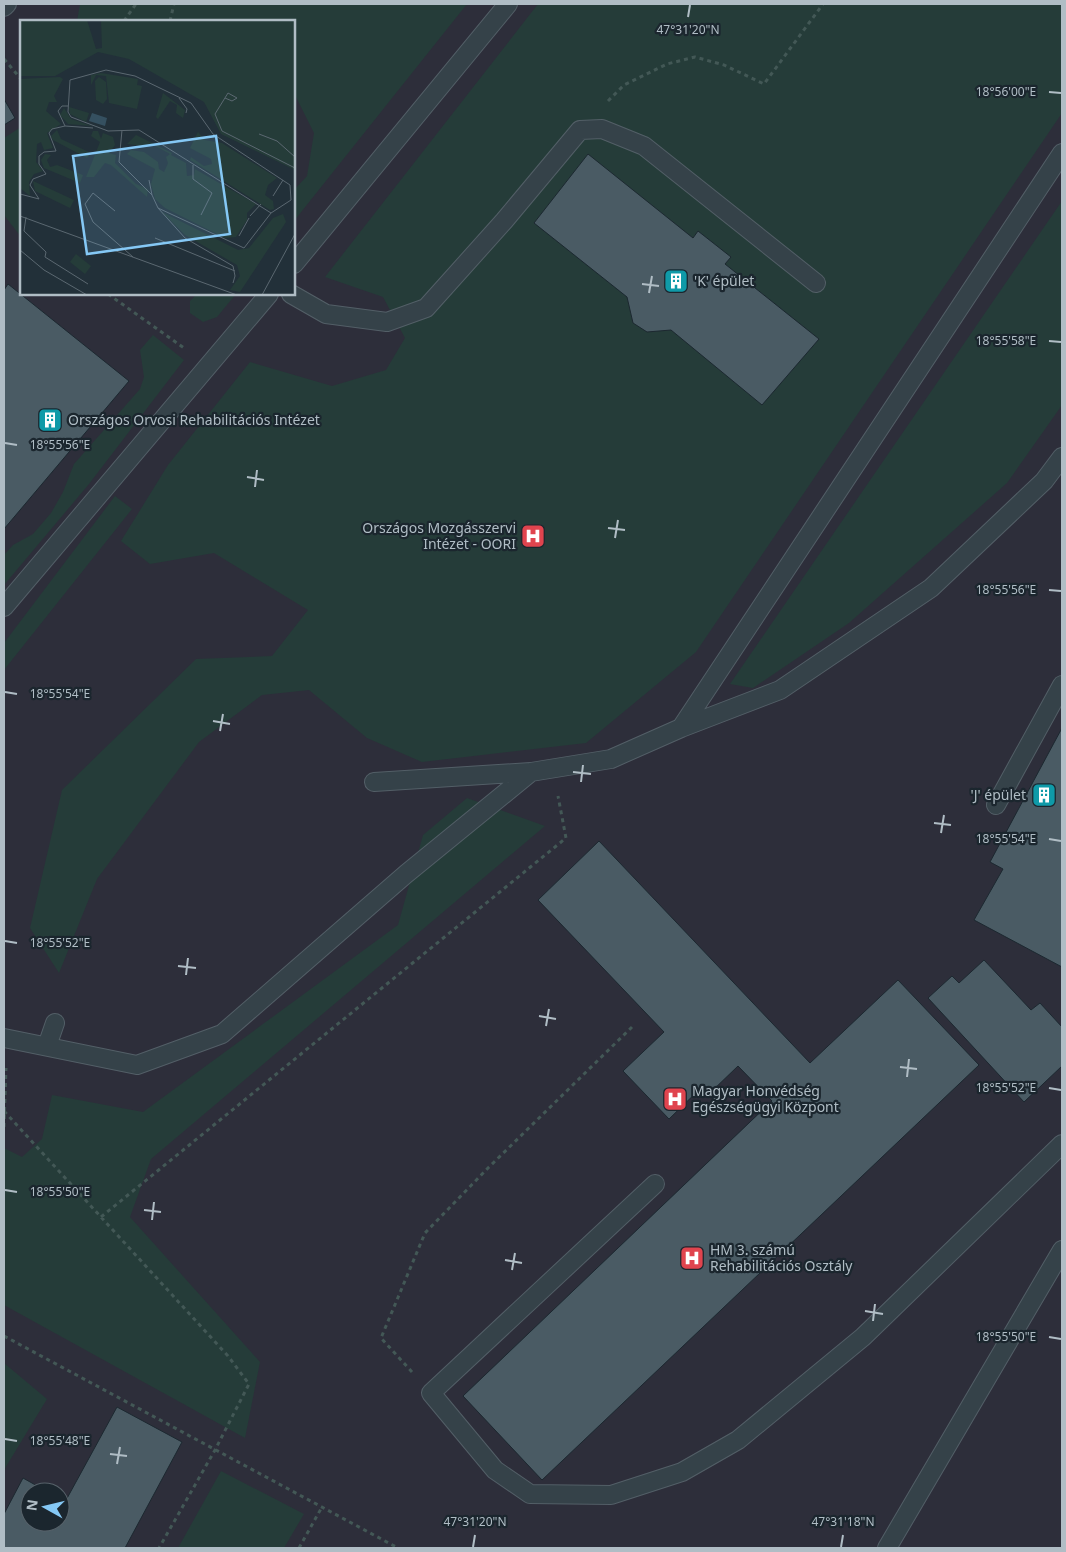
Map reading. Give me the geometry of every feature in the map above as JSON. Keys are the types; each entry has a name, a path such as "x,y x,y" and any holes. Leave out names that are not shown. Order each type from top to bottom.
{"lane":[{"path":"4,7 7,4"},
{"path":"295,263 508,4"},
{"path":"293,295 326,314 387,322 426,308 479,251 580,130 602,128 644,146 816,283"},
{"path":"681,728 1062,153"},
{"path":"4,607 268,295"},
{"path":"374,782 531,772 611,759 681,728 780,690 931,588 1044,481 1062,457"},
{"path":"996,805 1062,685"},
{"path":"6,1038 137,1065 222,1034 406,874 531,772"},
{"path":"48,1046 55,1023"},
{"path":"656,1184 431,1393 495,1470 530,1494 611,1495 682,1472 738,1440 863,1337 1062,1144"},
{"path":"887,1548 1062,1250"}],"path":[{"path":"125,20 136,4"},
{"path":"170,20 174,4"},
{"path":"580,130 624,84 676,62 695,57 724,65 764,84 823,4"},
{"path":"4,59 20,78"},
{"path":"109,295 209,366"},
{"path":"101,1217 566,838 552,768"},
{"path":"431,1393 381,1338 425,1233 632,1027"},
{"path":"4,1127 6,1038"},
{"path":"4,1112 228,1356 249,1384 215,1450 159,1548"},
{"path":"4,1336 398,1548"},
{"path":"299,1548 322,1507"}],"shaded area":[{"name":"Országos Mozgásszervi Intézet - OORI","path":"4,4 1062,4 1062,1548 4,1548"}],"green space":[{"path":"80,4 467,4 295,220 295,189 307,176 314,133 295,95 295,20 77,20"},
{"path":"538,4 1062,4 1062,113 696,652 586,743 422,762 367,738 309,690 262,695 199,742 97,879 59,973 30,928 62,790 196,659 272,656 308,610 214,553 150,564 121,541 168,465 250,362 332,386 386,370 405,338 383,297 325,277"},
{"path":"20,128 20,236 4,215 4,138"},
{"path":"1062,201 1062,405 1007,483 849,623 753,688 730,684"},
{"path":"196,295 235,295 217,317 203,322 190,313 190,301"},
{"path":"153,335 184,360 89,484 4,585 4,555 13,545 33,534 51,513 63,492 74,464 140,389 144,377 140,350"},
{"path":"115,496 132,509 4,670 4,643"},
{"path":"467,798 545,826 151,1159 130,1217 260,1362 245,1438 4,1305 4,1148 22,1157 42,1139 52,1095 143,1112 398,925 423,835"},
{"path":"4,1363 47,1399 4,1470"},
{"path":"221,1471 304,1514 284,1548 178,1548"}],"building":[{"path":"4,99 15,118 4,125"},
{"name":"'K' épület","path":"588,154 693,238 698,231 731,257 725,264 819,339 762,405 671,330 647,332 633,323 627,297 534,223"},
{"name":"Országos Orvosi Rehabilitációs Intézet","path":"8,284 129,381 4,529 4,290"},
{"name":"'J' épület","path":"1062,728 1062,967 974,920 1003,869 990,862"},
{"name":"HM 3. számú Rehabilitációs Osztály","path":"599,841 810,1063 898,980 979,1065 542,1480 463,1396 772,1101 738,1066 711,1092 704,1085 669,1119 623,1071 664,1032 538,900"},
{"path":"984,960 1031,1010 1040,1003 1062,1027 1062,1066 1024,1102 928,998 952,976 959,983"},
{"path":"117,1407 182,1442 125,1548 4,1548 4,1514 20,1484 20,1532 70,1532 70,1493"},
{"path":"23,1478 30,1482 21,1482"}],"place":[{"name":"'K' épület","path":"676,281"},
{"name":"Országos Orvosi Rehabilitációs Intézet","path":"50,420"},
{"name":"Országos Mozgásszervi Intézet - OORI","path":"533,536"},
{"name":"'J' épület","path":"1044,795"},
{"name":"Magyar Honvédség Egészségügyi Központ","path":"675,1099"},
{"name":"HM 3. számú Rehabilitációs Osztály","path":"692,1258"}]}
